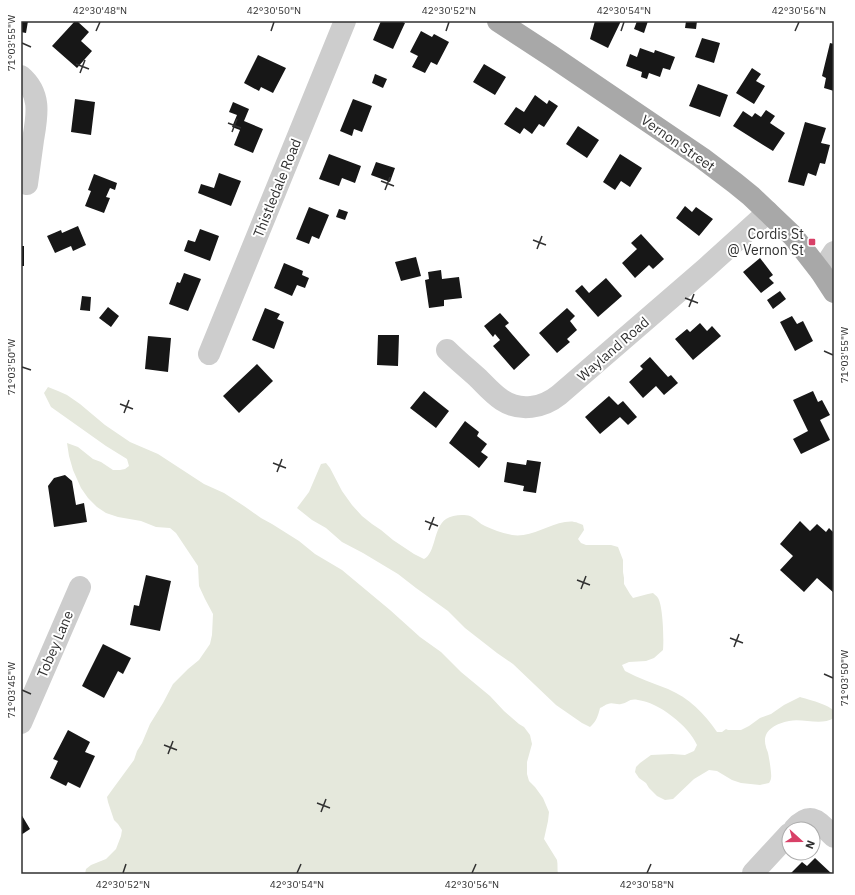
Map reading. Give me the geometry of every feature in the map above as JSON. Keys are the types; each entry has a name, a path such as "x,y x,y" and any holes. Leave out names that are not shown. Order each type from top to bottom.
{"main road":[{"name":"Vernon Street","path":"498,21 557,59 702,158 735,183 793,236 821,272 834,292"}],"street":[{"name":"Thistledale Road","path":"209,354 345,21"},
{"path":"21,76 28,83 35,95 37,109 27,184"},
{"name":"Wayland Road","path":"447,350 496,395 508,404 523,407 546,404 565,390 706,268 768,212"},
{"path":"821,272 834,252"},
{"name":"Tobey Lane","path":"21,723 80,587"},
{"path":"803,821 811,819 817,821"},
{"path":"821,825 834,837"},
{"path":"753,873 781,843"}],"shaded area":[{"path":"48,387 67,395 105,425 130,442 158,454 204,484 224,493 299,541 315,554 342,570 420,637 441,652 461,672 490,696 504,711 524,727 530,735 532,744 527,762 527,774 529,781 543,798 549,812 544,839 557,860 558,874 85,874 86,869 91,865 106,859 116,849 122,830 114,820 107,797 134,760 150,724 173,684 199,660 210,644 213,614 199,586 198,566 176,533 170,528 156,527 141,521 118,517 106,513 88,498 81,488 73,470 67,443 78,447 93,459 101,462 113,470 125,469 129,466 127,459 51,407 44,393"},
{"path":"326,463 342,491 362,516 393,540 424,559 431,551 442,523 448,518 461,515 470,516 483,525 512,535 525,535 565,522 575,522 583,525 584,530 578,539 581,543 586,545 611,545 618,547 623,560 624,584 633,598 653,593 658,598 663,623 663,650 654,658 646,661 629,662 622,665 625,671 683,697 701,712 717,732 722,732 726,729 741,730 800,697 818,702 832,709 834,711 834,718 818,722 794,720 779,724 770,729 767,733 765,741 771,770 771,779 769,783 760,785 741,783 732,780 717,771 709,770 694,779 673,799 665,800 657,796 646,783 639,778 635,772 636,767 651,755 685,755 694,751 697,745 687,730 672,716 655,705 638,700 631,700 621,704 606,704 600,708 594,723 590,727 556,705 513,664 465,628 448,611 398,574 342,542 326,528 312,520 297,508 309,492 321,464"}],"building":[{"path":"21,21 28,21 26,33 21,32"},
{"path":"75,21 77,21 89,32 81,41 92,51 77,68 52,46"},
{"path":"381,21 401,21 405,23 393,49 373,40"},
{"path":"595,21 621,21 608,48 590,39"},
{"path":"637,21 648,21 644,33 634,29"},
{"path":"686,21 697,21 696,29 685,28"},
{"path":"421,31 432,37 434,34 449,42 437,65 431,62 425,73 412,67 418,56 410,52"},
{"path":"702,38 720,43 714,63 695,57"},
{"path":"830,43 834,44 834,91 824,88 826,78 822,76"},
{"path":"640,48 654,53 655,50 675,57 670,70 663,68 660,77 649,73 647,79 641,77 642,72 626,66 630,54 637,57"},
{"path":"258,55 286,68 273,93 261,87 259,91 244,83"},
{"path":"484,64 506,77 495,95 473,82"},
{"path":"752,68 761,74 756,81 765,86 754,104 736,93"},
{"path":"375,74 387,79 383,88 372,83"},
{"path":"698,84 728,95 720,117 689,106"},
{"path":"535,95 547,104 549,100 558,106 544,127 539,124 532,134 524,128 520,134 504,124 516,107 524,112"},
{"path":"75,99 95,102 91,135 71,132"},
{"path":"353,99 372,106 362,132 354,129 352,136 340,131"},
{"path":"233,102 249,109 244,121 263,129 253,153 234,145 240,130 232,127 237,115 229,112"},
{"path":"766,110 775,116 770,123 785,133 773,151 733,126 743,111 752,117 755,113 761,117"},
{"path":"805,122 826,128 821,143 830,145 825,164 820,163 816,176 808,173 804,186 788,182"},
{"path":"578,126 599,140 587,158 566,144"},
{"path":"329,154 361,166 355,183 342,178 339,186 319,179"},
{"path":"620,154 642,168 630,187 621,181 615,190 603,182"},
{"path":"376,162 395,168 390,182 371,175"},
{"path":"219,173 241,181 231,206 198,193 201,184 214,188"},
{"path":"94,174 117,183 115,190 110,188 106,197 110,198 104,213 85,206 91,191 88,190"},
{"path":"685,206 692,212 696,207 713,219 699,236 676,218"},
{"path":"309,207 329,215 319,239 312,236 309,244 296,239"},
{"path":"339,209 348,212 345,220 336,217"},
{"path":"78,226 86,245 73,251 71,246 55,253 47,236 61,230 62,233"},
{"path":"200,229 219,236 210,261 184,251 188,240 195,242"},
{"path":"641,234 664,259 653,269 649,265 635,278 622,263 637,249 631,243"},
{"path":"21,246 24,246 24,266 21,266"},
{"path":"416,257 421,276 401,281 395,262"},
{"path":"760,258 773,275 769,278 774,283 761,293 743,272"},
{"path":"284,263 303,271 302,275 309,278 305,288 297,285 292,296 274,288"},
{"path":"441,270 442,279 459,277 462,298 444,300 444,306 429,308 425,280 429,279 428,272"},
{"path":"184,273 201,279 188,311 169,304 177,282 180,283"},
{"path":"606,278 622,296 598,317 575,291 582,285 589,293"},
{"path":"780,291 786,299 773,309 767,300"},
{"path":"82,296 91,297 90,311 80,310"},
{"path":"108,307 119,316 111,327 99,318"},
{"path":"265,308 280,314 277,319 284,322 274,349 252,340"},
{"path":"567,308 575,316 570,321 577,330 567,339 570,342 557,353 539,333"},
{"path":"500,313 509,323 505,326 530,355 514,370 493,346 500,340 495,334 493,337 484,326"},
{"path":"792,316 797,324 803,321 813,341 795,351 780,322"},
{"path":"700,323 707,331 712,326 721,336 693,360 675,339 687,329 690,332"},
{"path":"378,335 399,335 398,366 377,365"},
{"path":"148,336 171,338 168,372 145,369"},
{"path":"650,357 668,377 671,375 678,383 664,395 656,386 643,398 629,382 643,369 640,366"},
{"path":"257,364 273,381 239,413 223,396"},
{"path":"424,391 449,411 436,428 410,408"},
{"path":"813,391 818,402 822,400 830,415 820,420 830,440 801,454 793,439 808,431 793,400"},
{"path":"609,396 618,405 623,401 637,417 628,425 620,417 600,434 585,417"},
{"path":"465,421 479,432 477,436 487,444 481,452 488,457 479,468 449,443"},
{"path":"527,460 541,462 536,493 523,491 524,486 504,482 507,462 526,465"},
{"path":"65,475 72,481 76,505 84,503 87,522 54,527 48,486 54,478"},
{"path":"800,521 810,531 817,524 826,532 829,528 834,533 834,593 817,578 804,592 780,570 793,556 780,544"},
{"path":"146,575 171,581 160,631 130,625 134,605 139,606"},
{"path":"103,644 131,658 123,674 118,671 104,698 82,686"},
{"path":"68,730 90,742 85,752 95,756 80,788 68,782 66,786 50,778 58,761 53,759"},
{"path":"21,814 30,829 21,835"},
{"path":"812,861 818,861 832,874 790,874 802,862 807,866"}],"place":[{"name":"Cordis St @ Vernon St","path":"812,242"}]}
